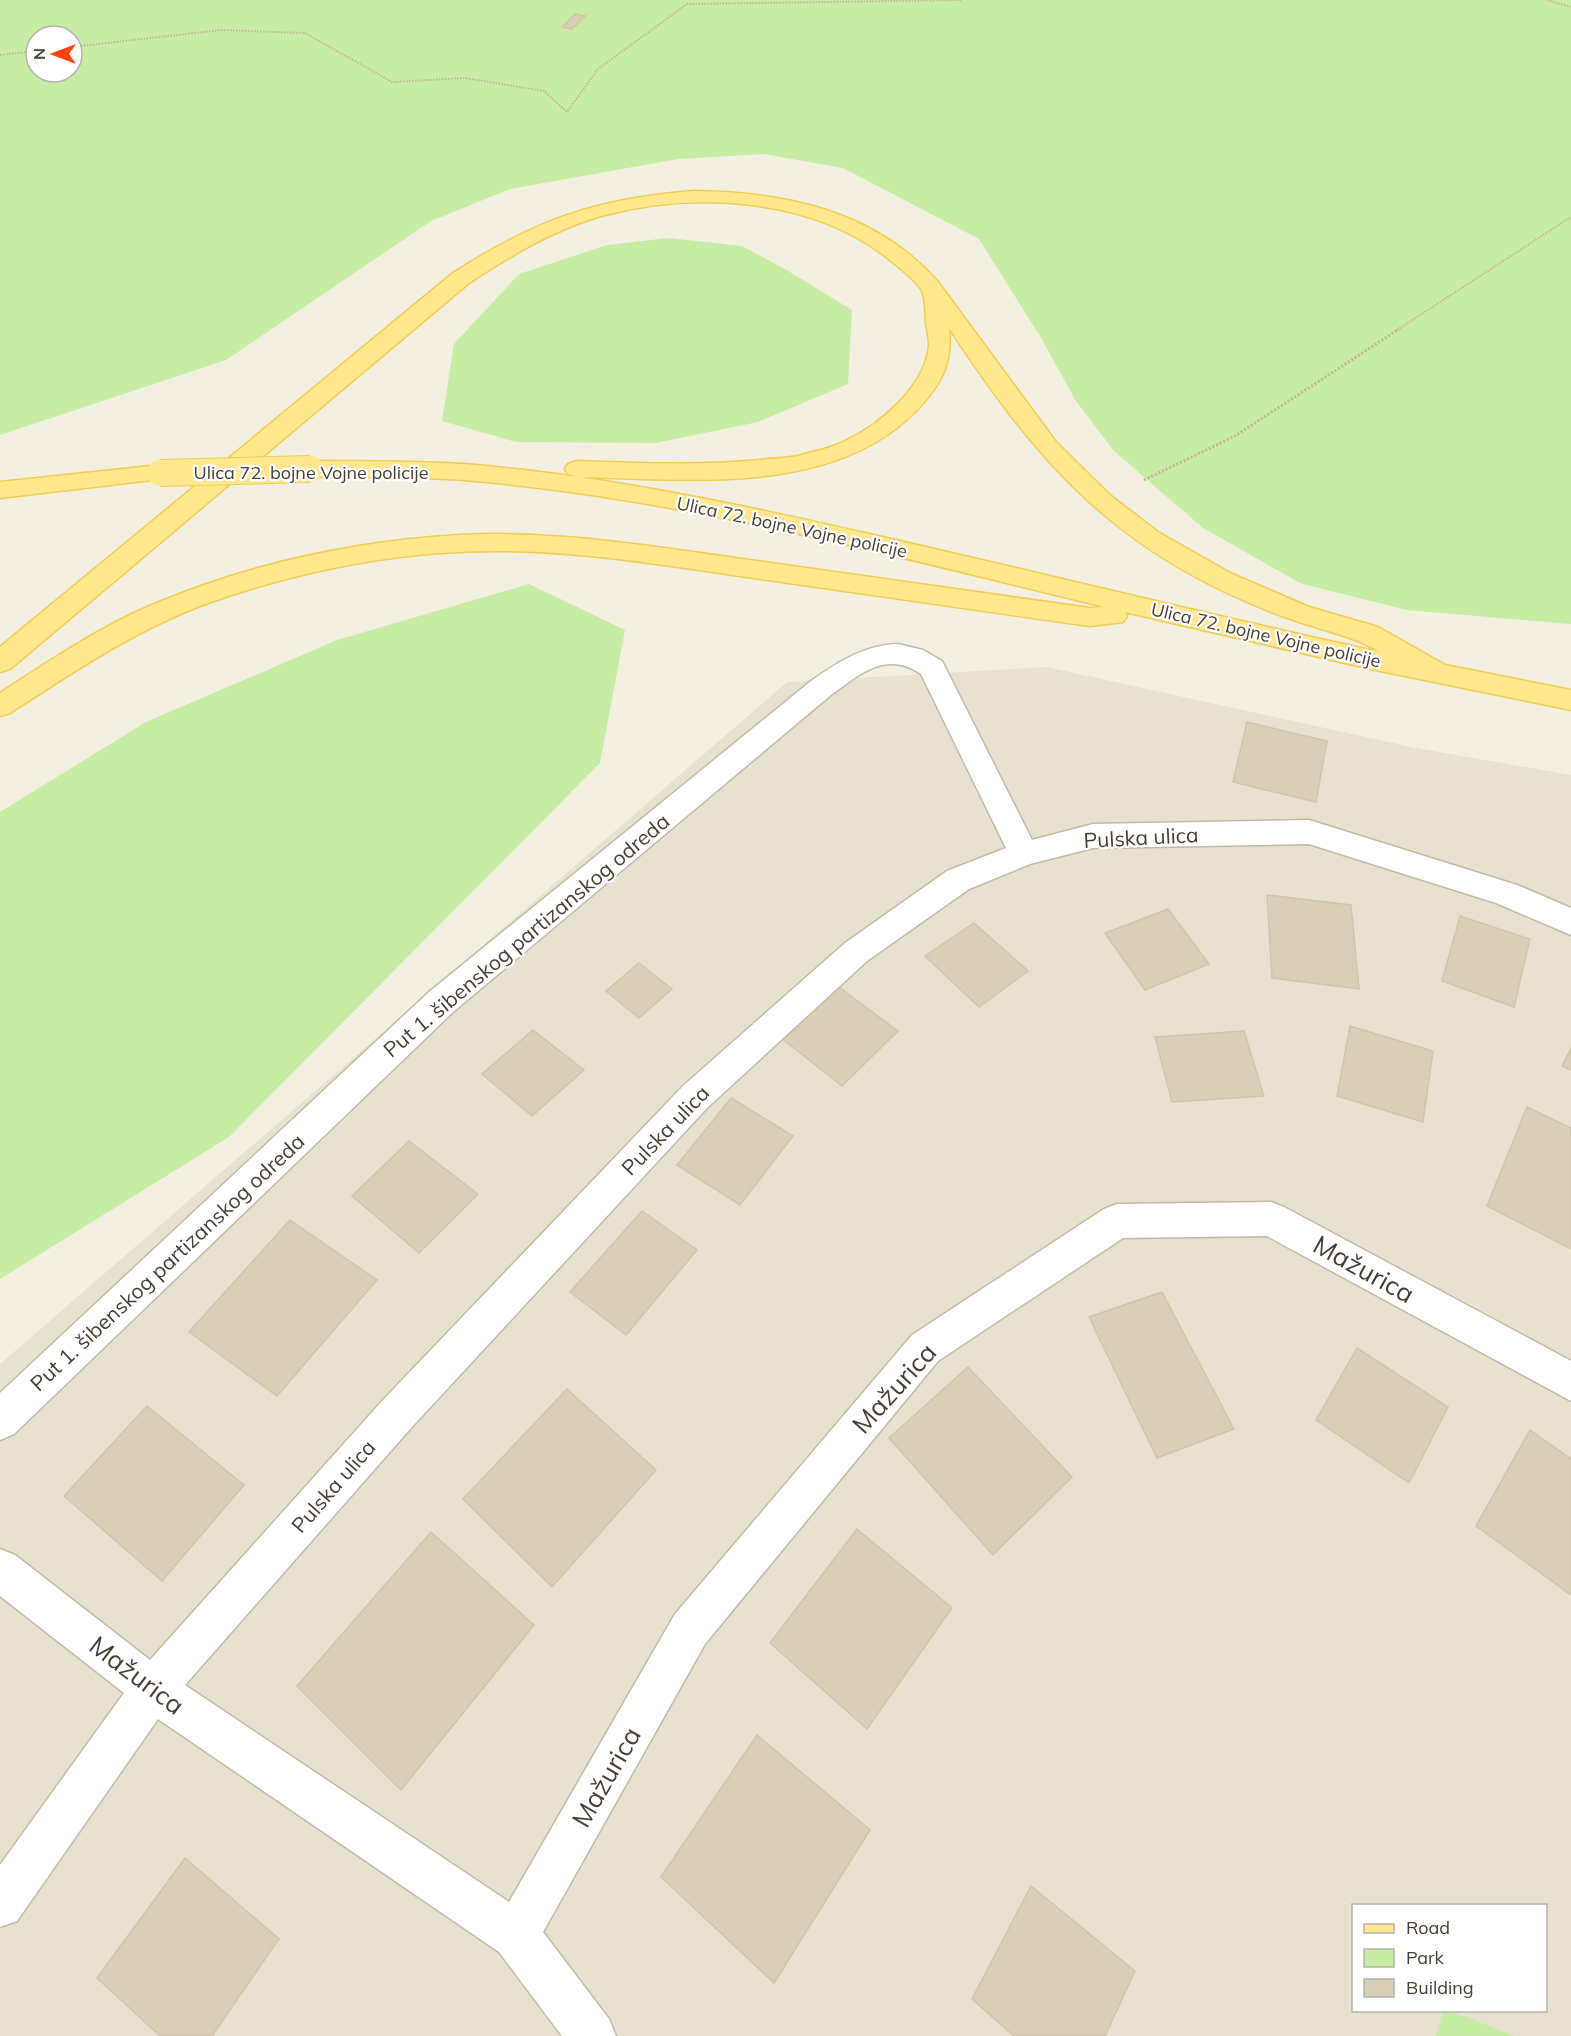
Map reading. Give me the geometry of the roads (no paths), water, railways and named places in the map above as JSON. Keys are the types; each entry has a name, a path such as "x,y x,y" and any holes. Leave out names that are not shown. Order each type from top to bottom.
{"main road":[{"path":"0,662 461,278 527,238 613,207 654,201 726,198 767,202 808,210 845,223 882,243 913,268 934,291 1035,433 1100,501 1187,564 1237,589 1367,634 1439,674"},
{"path":"482,474 580,469 709,472 802,463 852,447 895,418 927,386 940,345 934,291"},
{"name":"Ulica 72. bojne Vojne policije","path":"0,490 160,473 367,469 482,474 670,500 792,524 1169,614 1439,674 1571,700"},
{"path":"0,706 78,657 160,612 243,582 326,561 412,548 504,543 625,551 1090,616 1169,614"}],"street":[{"name":"Put 1. šibenskog partizanskog odreda","path":"0,1420 441,1002 812,696 854,665 877,654 912,656 932,668 1024,854"},
{"name":"Pulska ulica","path":"0,1905 153,1689 397,1414 694,1097 856,952 958,880 1024,854 1093,836 1309,832 1506,894 1571,922"},
{"name":"Mažurica","path":"516,1935 690,1629 925,1348 1117,1221 1271,1219 1571,1382"},
{"name":"Mažurica","path":"0,1570 153,1689 516,1935 592,2036"}]}
